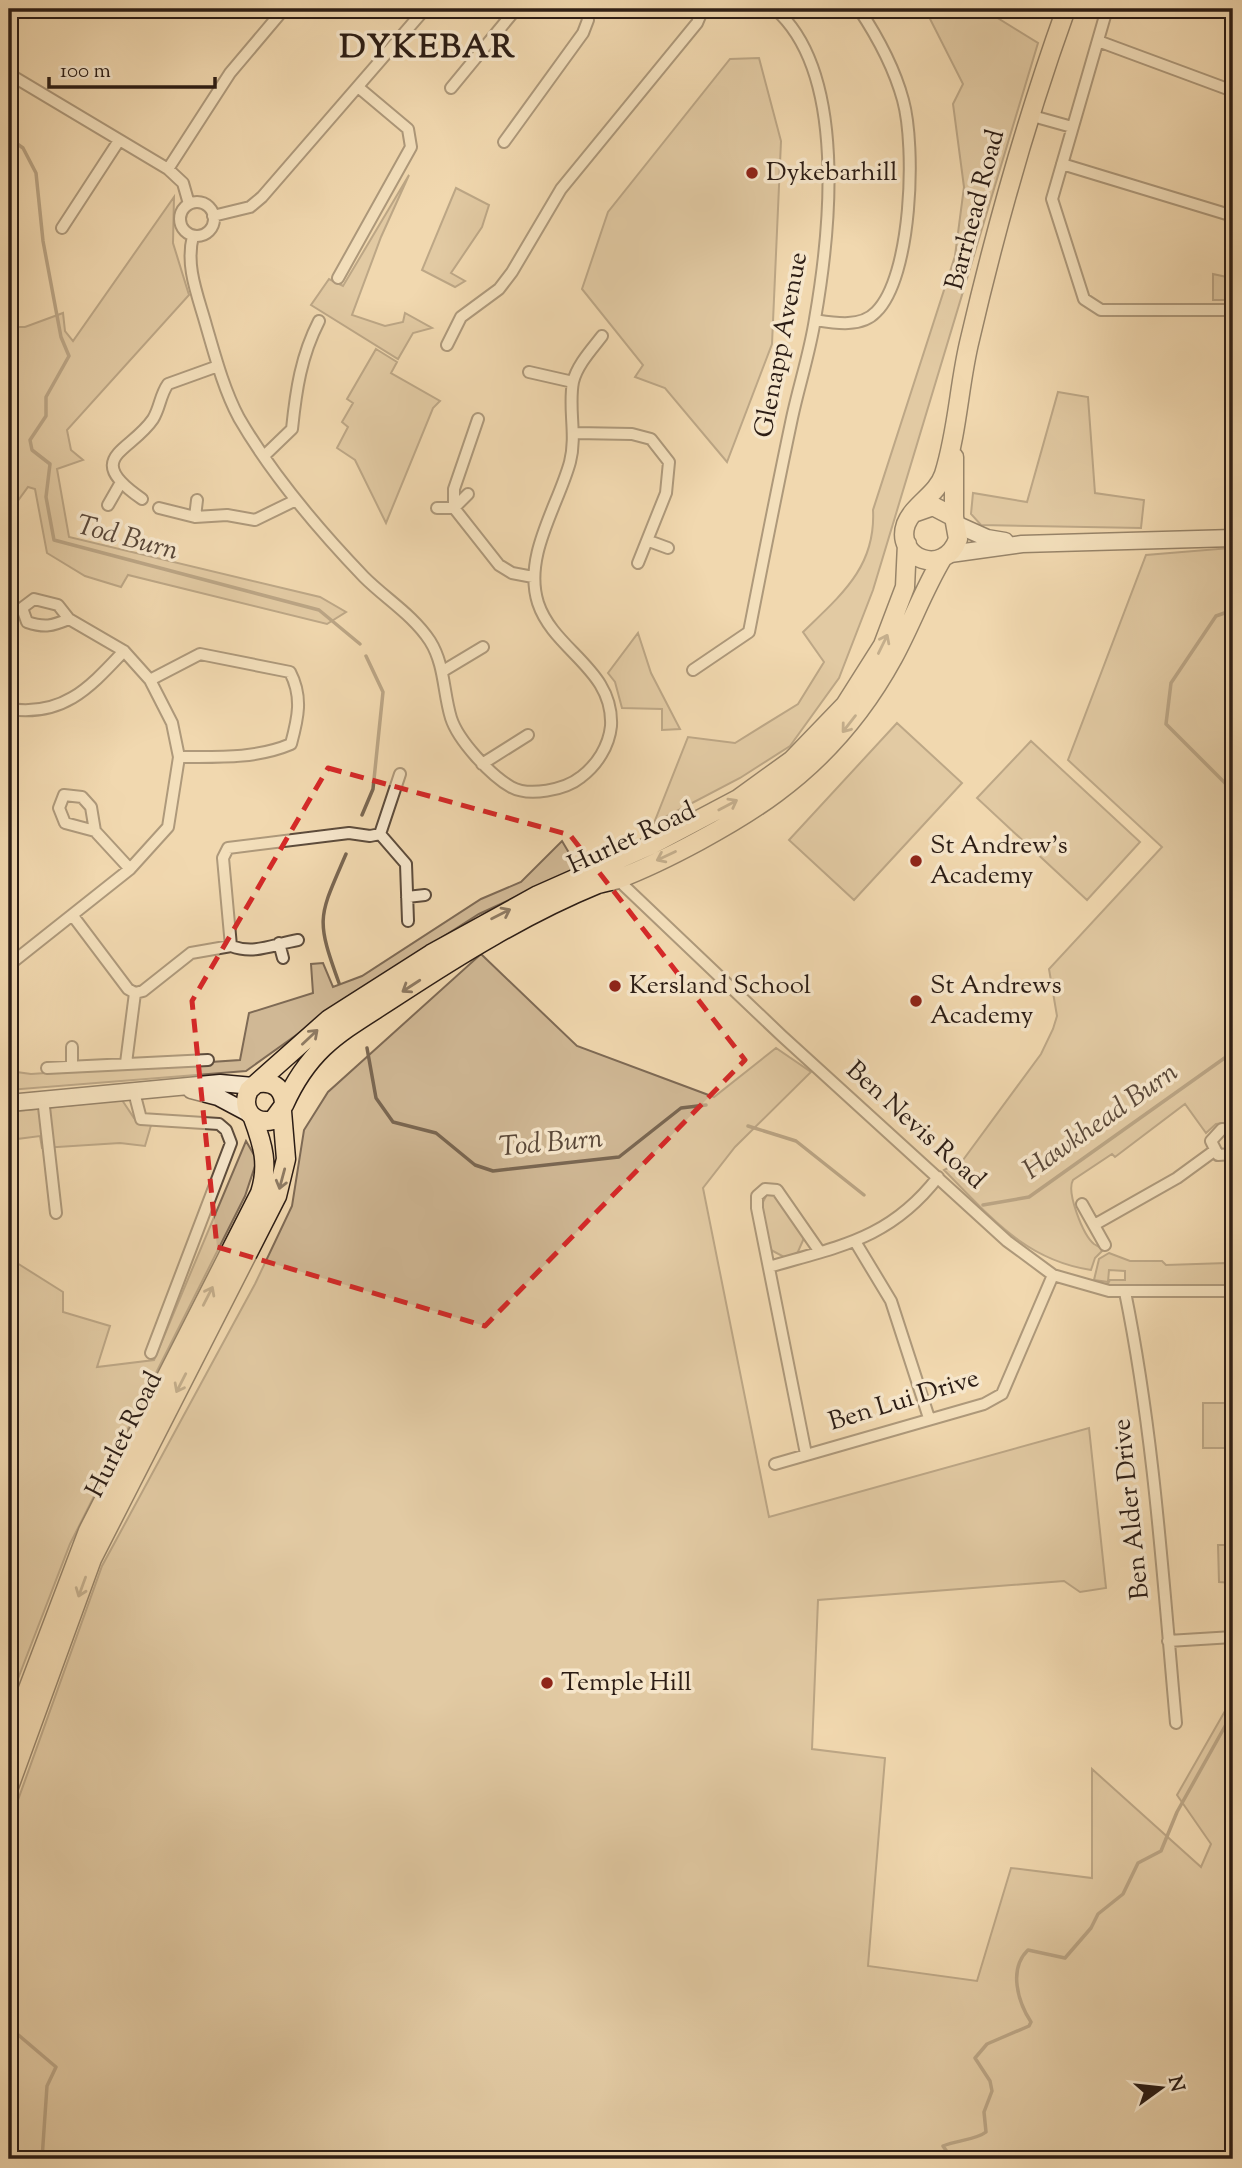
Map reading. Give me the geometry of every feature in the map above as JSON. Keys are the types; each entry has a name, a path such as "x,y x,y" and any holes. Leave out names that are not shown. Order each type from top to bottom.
{"main road":[{"name":"Barrhead Road","path":"916,512 933,495 943,478 971,333 1029,115 1066,9"},
{"name":"Barrhead Road","path":"954,429 956,521"},
{"path":"933,506 943,509 956,521 958,539 946,557 926,560 911,552 906,544 905,527 916,512 933,506"},
{"name":"Hurlet Road","path":"256,1084 329,1019 431,954 527,900 651,845 729,804 792,760 845,705 883,645 905,587 906,544"},
{"name":"Hurlet Road","path":"9,1787 92,1559 277,1196 286,1159 283,1108 298,1076 326,1042 469,950 600,883 617,879 678,851 776,794 819,757 875,689 894,656 921,594 946,557"},
{"path":"256,1084 278,1087 283,1108 267,1121 251,1116 246,1096 256,1084"},
{"name":"Hurlet Road","path":"9,1739 88,1531 260,1193 266,1167 265,1154 251,1116"}],"street":[{"path":"168,169 230,73 284,9"},
{"path":"214,216 250,207 308,147 425,9"},
{"path":"451,88 516,9"},
{"path":"504,142 583,33 588,20 586,9"},
{"path":"447,345 461,317 499,289 512,272 561,189 697,23 703,9"},
{"name":"Glenapp Avenue","path":"694,670 749,632 799,384 815,320 830,205 828,137 804,46 775,9"},
{"path":"815,320 841,324 863,320 876,313 890,292 902,250 909,206 910,154 903,101 875,33 859,9"},
{"path":"1107,9 1052,199 1084,299 1101,310 1233,310"},
{"path":"1098,41 1233,91"},
{"path":"9,74 118,142 168,169 183,183 189,204 180,219 183,229 193,236 209,232 214,216"},
{"path":"338,278 411,147 408,129 358,87"},
{"path":"1029,115 1072,127"},
{"path":"62,228 118,142"},
{"path":"1062,164 1233,216"},
{"path":"189,204 202,203 214,216"},
{"path":"193,236 189,251 193,280 218,366 239,417 296,500 366,578 415,622 431,643 443,671 452,720 482,764 511,787 525,791 555,789 579,779 598,761 610,737 611,711 604,689 548,621 538,604 533,577 536,559 570,461 575,433 573,382 583,362 603,336"},
{"path":"265,455 292,429 297,382 307,345 319,321"},
{"path":"142,499 120,484 114,471 116,455 153,419 168,384 218,366"},
{"path":"529,372 573,382"},
{"path":"478,419 454,489 454,508 499,565 512,573 533,577"},
{"path":"575,433 632,434 651,439 669,462 668,475 649,541 638,563"},
{"path":"108,505 120,484"},
{"path":"437,508 454,508 468,494"},
{"path":"195,517 197,500"},
{"path":"159,508 195,517 228,515 255,520 296,500"},
{"path":"956,521 987,538 1022,544"},
{"path":"946,557 1022,544 1233,538"},
{"path":"649,541 668,548"},
{"path":"9,965 130,869 168,827 179,757 172,723 150,680 124,651 69,619"},
{"path":"443,671 483,647"},
{"path":"9,709 54,707 85,693 124,651"},
{"path":"150,680 186,659 210,654 290,672 299,689 298,718 291,744 273,752 224,758 179,757"},
{"path":"482,764 528,735"},
{"path":"380,834 400,774"},
{"path":"95,831 130,869"},
{"path":"231,946 223,858 228,848 349,833 370,836 380,834"},
{"path":"380,834 406,864 408,921"},
{"name":"Ben Nevis Road","path":"617,879 782,1036 1007,1241 1053,1275 1089,1287 1125,1292 1233,1291"},
{"path":"407,897 425,895"},
{"path":"73,916 128,989 135,993 143,991 191,953 231,946 259,951 279,943 298,940"},
{"path":"279,943 283,958"},
{"path":"126,1063 135,993"},
{"path":"72,1047 72,1065"},
{"path":"47,1068 208,1060"},
{"path":"9,1103 220,1083 256,1084"},
{"path":"175,1088 218,1097 251,1116"},
{"path":"134,1092 141,1119 219,1124 226,1130 231,1143 151,1353"},
{"path":"43,1098 56,1213"},
{"path":"1233,1131 1217,1131 1211,1141 1214,1152 1223,1157 1233,1154"},
{"path":"1094,1225 1177,1178 1214,1152"},
{"path":"769,1267 856,1243 921,1199 939,1177"},
{"path":"806,1454 757,1208 757,1196 765,1189 777,1190 788,1202 820,1252"},
{"path":"1082,1204 1105,1245"},
{"path":"856,1243 891,1301 929,1418"},
{"name":"Ben Lui Drive","path":"775,1464 984,1404 1002,1394 1053,1275"},
{"name":"Ben Alder Drive","path":"1125,1292 1140,1364 1177,1723"},
{"path":"1168,1641 1233,1636"}],"highlighted area":[{"path":"328,768 570,835 745,1060 485,1326 217,1247 192,1001"}],"shaded area":[{"path":"925,9 983,9 1038,43 873,590 839,678 790,746 740,778 654,823 688,737 735,743 798,704 824,662 803,632 843,592 862,564 869,548 873,510 955,256 964,187 953,104 963,84"},
{"path":"759,58 781,141 772,344 727,462 665,388 635,377 643,365 582,289 608,212 730,59"},
{"path":"409,175 381,237 352,315 385,326 403,322 405,313 432,328 413,333 398,359 311,305 329,279 343,286"},
{"path":"456,188 489,205 482,227 451,273 465,281 455,287 422,270"},
{"path":"174,197 173,243 189,295 67,430 71,450 83,460 57,469 69,537 320,597 346,612 327,624 128,575 121,587 85,576 47,553 35,489 28,487 9,513 9,327 25,327 63,313 65,331 73,341"},
{"path":"1233,254 1233,300 1213,300 1213,274 1227,277"},
{"path":"376,349 397,362 391,373 440,401 433,408 386,523 355,460 337,448 348,427 342,422 353,403 347,399"},
{"path":"1058,392 1088,397 1095,493 1144,500 1141,528 981,525 971,514 973,493 1027,502"},
{"path":"1230,548 1229,579 1233,582 1233,1122 1216,1124 1206,1133 1185,1104 1115,1157 1112,1154 1073,1180 1072,1194 1081,1223 1094,1244 1103,1250 1095,1258 1091,1270 1067,1265 1027,1246 1009,1233 944,1170 963,1160 1041,1054 1057,1016 1049,969 1162,847 1068,760 1146,555"},
{"path":"638,633 651,673 680,729 662,730 662,709 622,708 615,682 608,673"},
{"path":"897,723 962,783 854,900 789,840"},
{"path":"1031,741 1140,842 1087,900 977,798"},
{"path":"562,841 578,868 479,914 358,991 246,1071 9,1090 9,1071 31,1074 240,1060 249,1013 313,993 311,964 323,963 333,987 362,976 481,899 521,882"},
{"path":"481,954 577,1046 714,1097 776,1048 811,1072 735,1147 703,1188 769,1517 1089,1428 1106,1588 1080,1592 1064,1581 818,1600 812,1749 885,1758 868,1966 977,1981 1011,1868 1092,1878 1092,1769 1201,1867 1211,1844 1177,1795 1233,1697 1233,2159 9,2159 9,1825 102,1566 255,1284 292,1206 304,1130 328,1092"},
{"path":"122,1100 134,1118 152,1122 145,1146 120,1143 42,1148 40,1136 9,1140 9,1112"},
{"path":"246,1141 257,1160 245,1196 70,1544 14,1689 9,1689 9,1258 63,1292 63,1312 110,1326 97,1367 154,1360"},
{"path":"767,1194 775,1195 804,1238 797,1254 784,1257 771,1250 761,1206"},
{"path":"1109,1253 1130,1261 1162,1261 1166,1265 1227,1263 1233,1265 1233,1286 1107,1285 1110,1280 1125,1280 1125,1271 1109,1270 1108,1282 1094,1280 1099,1259"},
{"path":"1203,1403 1233,1403 1233,1448 1203,1448"},
{"path":"1218,1545 1233,1545 1233,1583 1219,1582"}],"waterway":[{"name":"Tod Burn","path":"9,138 23,148 36,173 43,241 61,337 69,356 46,397 46,416 30,440 32,450 50,464 46,497 54,540 319,610 360,644"},
{"name":"Hawkhead Burn","path":"1233,610 1216,616 1171,683 1166,724 1233,791"},
{"name":"Tod Burn","path":"362,815 373,789 383,692 366,656"},
{"name":"Tod Burn","path":"339,983 326,944 323,917 330,891 346,854"},
{"name":"Tod Burn","path":"367,1048 376,1098 393,1122 436,1133 475,1165 493,1171 619,1157 681,1108 706,1105"},
{"name":"Hawkhead Burn","path":"983,1205 1029,1197 1233,1052"},
{"name":"Tod Burn","path":"748,1126 796,1141 864,1195"},
{"path":"952,2159 943,2146 986,2132 984,2112 992,2091 990,2081 975,2058 987,2044 1029,2026 1031,2022 1022,2005 1017,1986 1018,1966 1022,1958 1028,1950 1065,1958 1091,1928 1098,1914 1123,1894 1138,1863 1161,1851 1177,1812 1233,1712"},
{"path":"9,2027 56,2067 47,2086 42,2159"}],"place":[{"name":"Dykebarhill","path":"752,173"},
{"name":"St Andrew's Academy","path":"916,861"},
{"name":"Kersland School","path":"615,986"},
{"name":"St Andrews Academy","path":"916,1001"},
{"name":"Temple Hill","path":"547,1683"}],"district":[{"name":"DYKEBAR","path":"428,49"}]}
